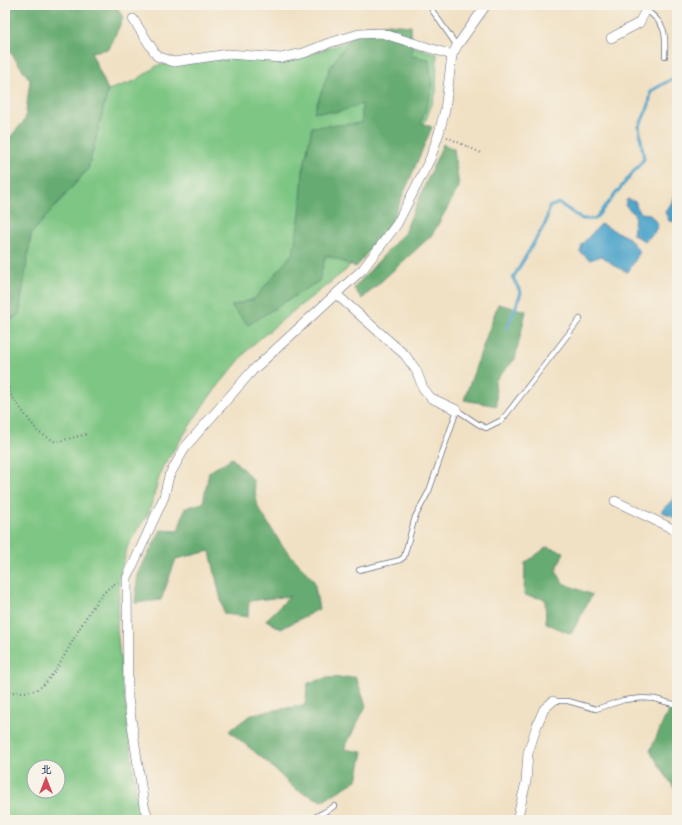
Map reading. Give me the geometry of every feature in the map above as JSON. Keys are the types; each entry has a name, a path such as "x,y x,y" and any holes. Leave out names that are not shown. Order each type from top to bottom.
{"street":[{"path":"149,820 144,806 128,698 127,578 164,497 169,476 186,446 252,371 363,269 397,224 430,159 439,133 452,55 486,5"},
{"path":"611,38 639,23 646,8"},
{"path":"133,19 157,56 174,62 228,54 281,58 304,53 329,43 359,34 380,33 452,55"},
{"path":"336,294 405,355 416,370 423,388 431,398 457,410"},
{"path":"615,501 677,531"},
{"path":"517,820 526,782 528,753 536,725 544,709 553,701"}],"lane":[{"path":"431,5 432,10 457,46"},
{"path":"646,8 657,18 664,30 666,44 664,56"},
{"path":"359,570 400,560 404,557 415,516 429,491 457,410 486,428 502,420 580,319"},
{"path":"553,701 568,701 596,709 624,700 643,698 655,699 677,705"},
{"path":"311,820 334,806"}],"path":[{"path":"439,133 481,153"},
{"path":"5,368 10,394 38,432 56,442 87,434"},
{"path":"5,692 36,690 46,683 92,609 105,591 114,584 127,578"}],"green space":[{"path":"5,5 116,5 123,18 109,49 91,52 108,90 88,169 31,234 19,314 5,325 5,143 25,120 30,80 5,45"},
{"path":"389,24 411,26 412,56 429,59 432,89 421,123 432,127 392,221 356,267 326,255 319,281 248,325 231,306 254,299 293,253 300,214 303,171 312,127 362,123 362,104 338,112 314,112 330,68 357,27"},
{"path":"361,36 413,46 437,54 436,93 404,178 379,228 346,270 251,346 206,401 162,468 149,512 128,545 120,576 117,630 139,820 5,820 5,325 19,314 31,234 88,169 108,90 135,81 158,65 219,56 295,60"},
{"path":"443,144 454,149 459,187 432,235 362,299 354,288 404,233"},
{"path":"498,304 526,311 515,359 495,381 497,406 464,400"},
{"path":"232,458 253,480 258,507 281,544 314,581 319,609 281,629 266,620 290,596 249,601 248,617 224,614 210,551 176,559 161,600 135,603 138,573 161,530 178,531 185,508 203,503 209,472"},
{"path":"547,547 564,552 556,570 563,583 592,595 571,634 546,623 545,599 524,595 525,563"},
{"path":"356,677 366,706 344,749 363,752 357,780 322,801 295,789 267,762 229,731 252,714 305,705 308,683 327,678"},
{"path":"669,709 677,717 677,796 676,791 650,751"}],"water":[{"path":"677,185 677,222 669,221 665,212 671,204"},
{"path":"627,199 636,202 636,206 641,213 650,214 658,225 654,233 645,241 633,235 635,215 625,205"},
{"path":"601,224 629,238 640,252 628,272 616,267 602,256 590,260 580,252 582,244"},
{"path":"677,495 677,519 661,511"}],"waterway":[{"path":"507,329 521,293 513,278 546,222 549,207 559,203 582,219 595,219 644,159 639,127 649,105 651,91 677,76"}]}
